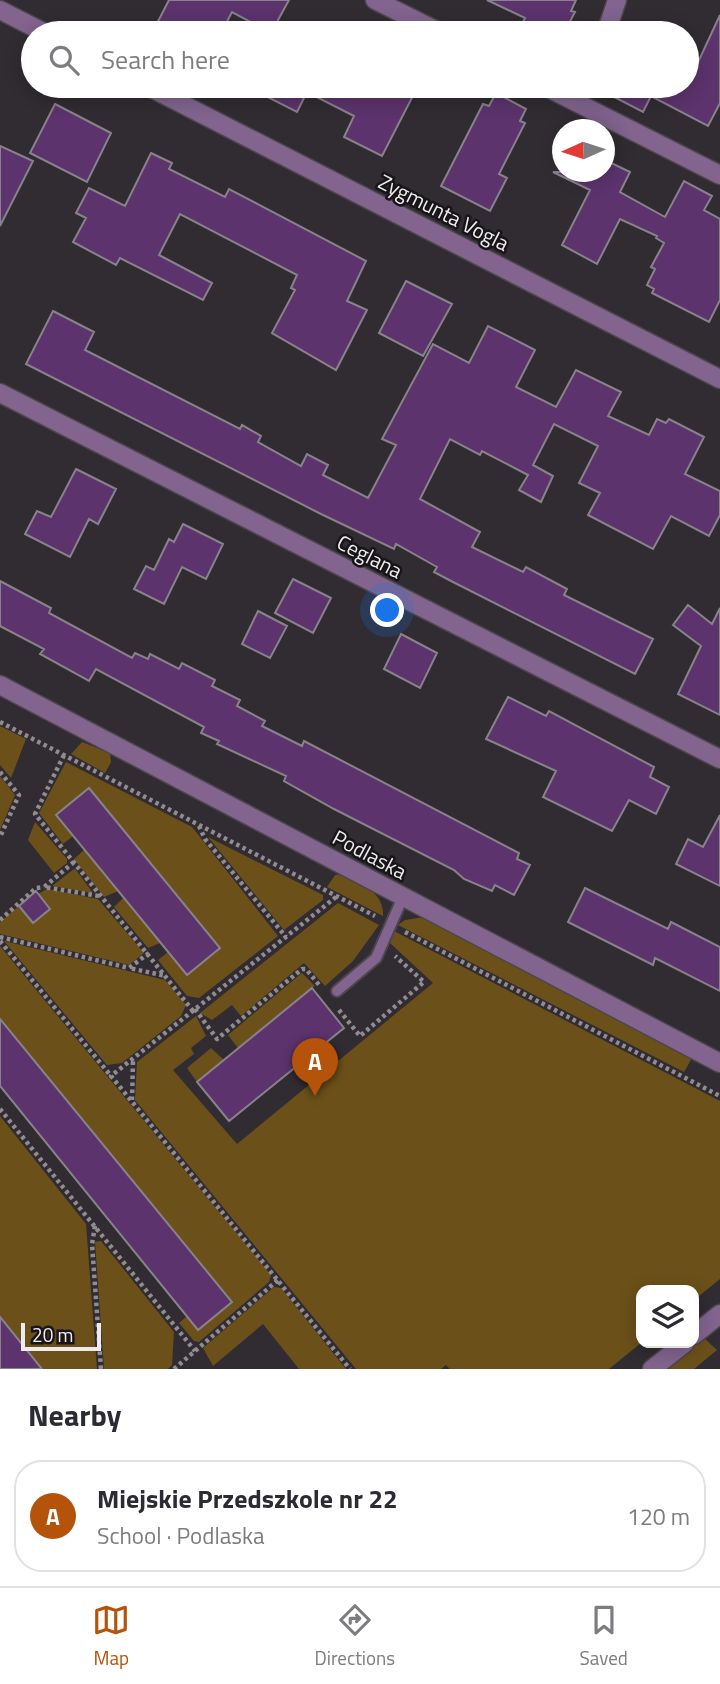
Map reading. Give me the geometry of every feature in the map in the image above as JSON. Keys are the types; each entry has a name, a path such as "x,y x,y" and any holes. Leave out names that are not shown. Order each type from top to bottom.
{"street":[{"path":"375,0 417,21"},
{"path":"610,21 617,0"},
{"path":"0,10 22,21"},
{"name":"Zygmunta Vogla","path":"171,98 720,379"},
{"path":"587,98 720,175"},
{"name":"Ceglana","path":"0,393 720,759"},
{"name":"Podlaska","path":"0,685 720,1063"},
{"path":"699,1331 720,1314"},
{"path":"652,1369 679,1348"}],"lane":[{"path":"337,991 376,958 403,897"}],"path":[{"path":"0,722 720,1096"},
{"path":"65,755 35,814 217,1039 302,969 306,969 322,988"},
{"path":"0,772 19,795 0,837"},
{"path":"199,825 205,839 286,937"},
{"path":"44,887 74,862"},
{"path":"0,920 36,888 99,896"},
{"path":"111,1076 336,897"},
{"path":"0,939 166,976"},
{"path":"0,939 350,1369"},
{"path":"337,1007 360,1036 424,982 382,944"},
{"path":"129,968 149,953"},
{"path":"132,1101 133,1059"},
{"path":"0,1109 195,1351"},
{"path":"95,1225 92,1244 101,1369"},
{"path":"174,1369 278,1280"}],"shaded area":[{"path":"0,726 26,739 11,778 0,765"},
{"path":"82,742 110,753 111,762 105,773 71,754"},
{"path":"66,762 192,827 278,936 199,998 187,996 158,960 168,952 187,974 219,947 89,788 56,815 73,836 63,844 39,813"},
{"path":"0,776 15,795 0,830"},
{"path":"35,822 67,859 67,863 54,873 28,840"},
{"path":"208,837 323,895 323,900 284,930"},
{"path":"84,850 118,891 104,897 74,859"},
{"path":"76,870 93,893 52,886"},
{"path":"343,874 376,895 383,908 383,916 327,887 335,875"},
{"path":"47,889 98,899 144,953 129,965 0,934 0,922 19,906 33,923 50,909 38,894"},
{"path":"123,898 160,943 148,948 114,907"},
{"path":"338,903 379,925 353,961 325,986 304,963 241,1016 232,1005 212,1020 200,1013"},
{"path":"424,917 692,1058 684,1072 398,925 405,920"},
{"path":"394,931 720,1101 720,1279 699,1296 699,1285 636,1285 636,1347 609,1369 450,1369 446,1365 441,1369 356,1369 135,1100 137,1062 196,1016 206,1036 191,1048 194,1054 173,1070 237,1144 433,983 390,943"},
{"path":"4,941 165,980 186,1005 181,1016 122,1063 107,1065"},
{"path":"0,946 271,1275 269,1282 199,1342 194,1341 179,1323 187,1316 199,1329 232,1302 0,1019"},
{"path":"302,973 315,986 238,1048 228,1035"},
{"path":"211,1048 224,1060 197,1082 187,1068"},
{"path":"0,1116 86,1224 97,1369 42,1369 0,1317"},
{"path":"101,1241 174,1332 172,1365 168,1369 104,1369 95,1242"},
{"path":"274,1287 281,1288 346,1369 299,1369 263,1324 213,1366 203,1348"},
{"path":"703,1337 717,1350 694,1369 666,1369 690,1348 699,1348 699,1340"}],"building":[{"path":"169,0 289,0 278,21 249,21 232,12 227,21 158,21"},
{"path":"487,0 576,0 571,11 575,12 570,21 524,21 525,18"},
{"path":"720,15 720,103 708,126 655,98 699,98 699,60"},
{"path":"270,98 304,98 297,112"},
{"path":"319,98 412,98 382,156 344,137 354,116"},
{"path":"493,98 505,98 526,109 520,121 525,123 499,174 507,178 490,211 441,186 483,104 489,106"},
{"path":"616,98 650,98 643,112"},
{"path":"55,104 111,133 87,182 30,153"},
{"path":"0,146 33,161 0,226"},
{"path":"151,153 172,163 169,169 225,197 229,189 366,261 347,301 367,310 336,370 272,333 295,290 291,288 297,275 180,214 159,255 212,283 203,300 120,258 116,265 73,242 86,218 76,213 89,188 125,206"},
{"path":"615,165 630,172 620,192 665,217 684,181 712,196 704,210 720,219 720,300 709,322 652,293 654,289 647,285 655,269 651,267 664,243 656,238 657,236 620,219 597,264 562,245 590,190 574,182 615,182"},
{"path":"406,281 452,304 423,356 379,333"},
{"path":"53,311 94,332 85,350 240,429 242,425 261,436 258,442 301,466 307,454 328,465 323,475 368,498 396,445 382,439 433,344 469,363 488,326 535,350 516,387 556,407 576,370 621,392 608,416 649,435 657,419 666,423 669,419 704,437 685,474 720,491 720,515 709,536 671,516 653,549 588,515 600,493 579,483 598,446 554,424 533,465 553,476 541,502 519,490 528,475 482,451 480,455 450,439 420,499 480,532 472,547 523,572 526,567 567,589 564,595 653,639 635,674 434,572 437,567 396,544 394,549 321,514 26,364"},
{"path":"76,469 116,489 98,524 89,519 70,557 25,534 37,511 51,517"},
{"path":"183,524 223,544 206,579 182,567 164,604 134,589 146,566 154,570 169,539 174,542"},
{"path":"293,579 331,598 313,633 275,613"},
{"path":"0,581 51,608 49,613 132,658 135,653 148,659 150,654 179,669 182,663 215,680 212,686 240,700 237,706 265,721 262,726 302,746 304,741 519,853 517,859 530,865 514,895 495,885 492,891 464,879 454,870 334,809 284,781 286,776 217,744 219,741 201,733 204,727 96,669 89,681 40,654 44,649 0,626"},
{"path":"688,605 712,624 720,608 720,715 678,694 701,646 673,625"},
{"path":"258,611 287,626 270,658 242,644"},
{"path":"401,634 437,653 420,688 384,669"},
{"path":"508,697 546,716 549,711 654,767 650,777 669,787 656,814 629,800 612,831 543,797 556,771 486,739"},
{"path":"89,788 220,948 187,975 56,815"},
{"path":"720,815 720,886 676,864 688,839 703,847"},
{"path":"585,888 668,929 671,922 720,947 720,991 655,958 653,965 568,922"},
{"path":"36,891 50,909 33,923 19,906"},
{"path":"312,988 344,1028 229,1121 197,1082"},
{"path":"0,1019 232,1302 198,1330 0,1086"},
{"path":"0,1317 42,1369 0,1369"}],"place":[{"name":"Miejskie Przedszkole nr 22","path":"315,1096"}]}
